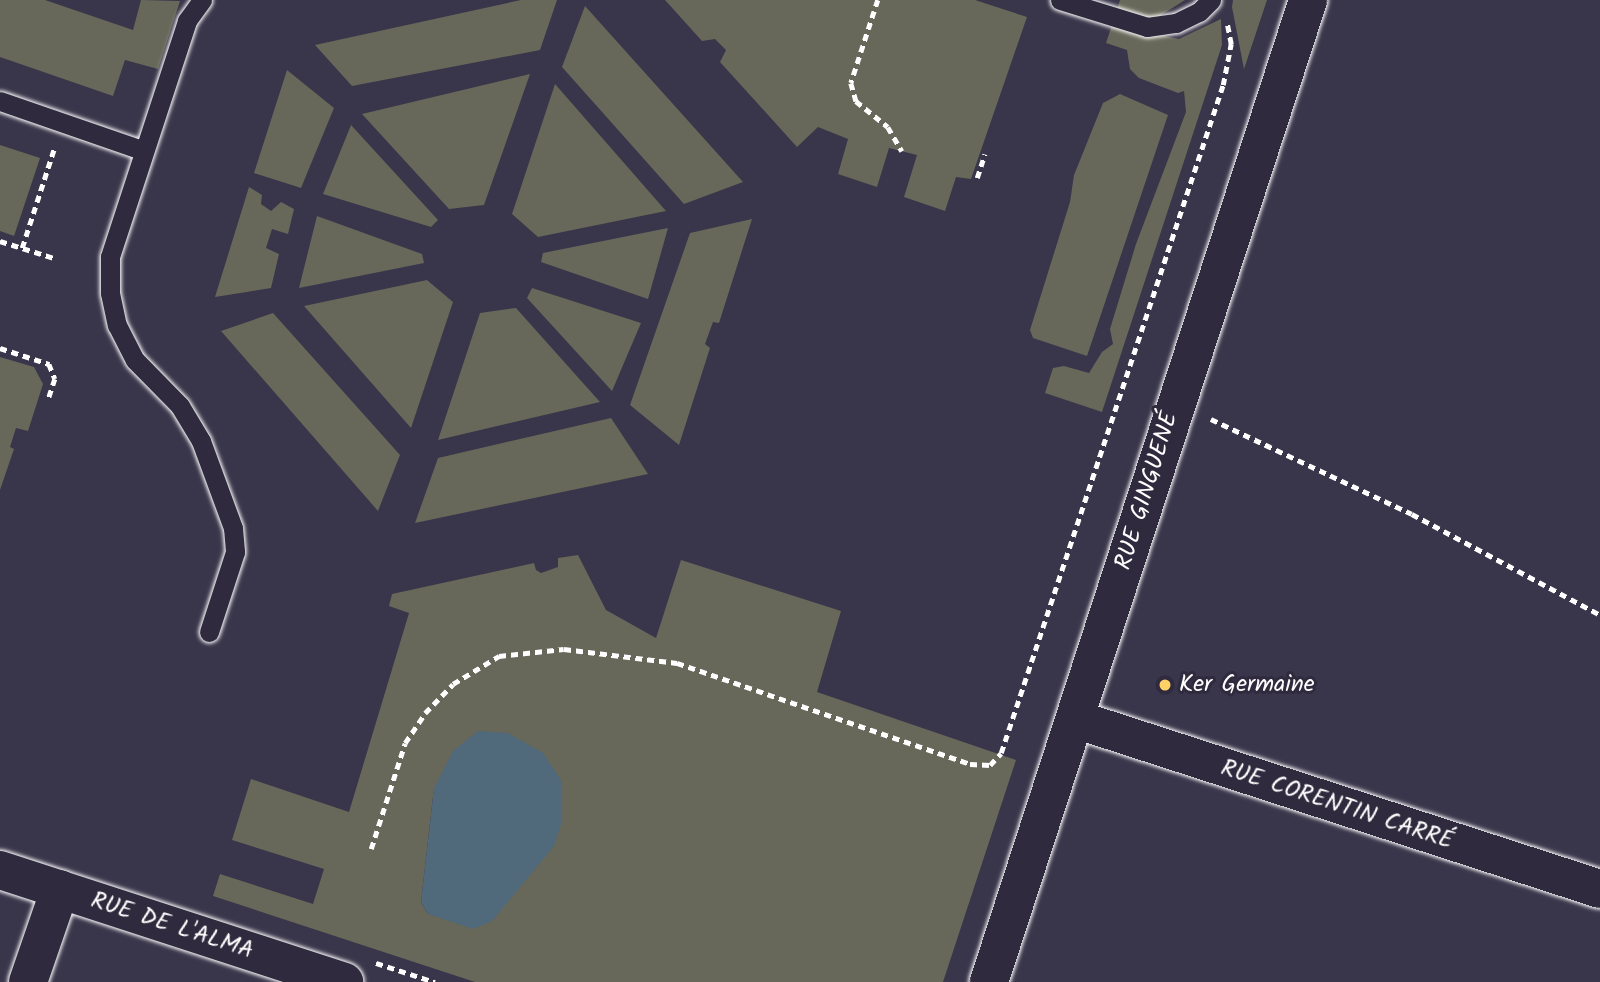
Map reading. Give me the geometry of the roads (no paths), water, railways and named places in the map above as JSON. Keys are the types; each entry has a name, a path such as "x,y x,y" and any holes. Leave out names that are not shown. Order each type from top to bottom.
{"street":[{"name":"RUE GINGUENÉ","path":"989,982 1174,405 1308,0"},
{"name":"RUE CORENTIN CARRÉ","path":"1075,719 1600,890"},
{"name":"RUE DE L'ALMA","path":"0,870 344,982"},
{"path":"28,982 60,889"}],"lane":[{"path":"202,0 187,21 110,257 110,293 117,325 135,360 180,406 201,441 233,528 235,552 209,632"},
{"path":"1060,0 1147,27 1176,23 1218,7"},
{"path":"0,101 144,151"}],"water":[{"path":"478,731 508,733 543,753 562,782 562,821 554,846 492,921 473,929 428,914 421,902 434,788 453,751"}],"place":[{"name":"Ker Germaine","path":"1165,685"}]}
